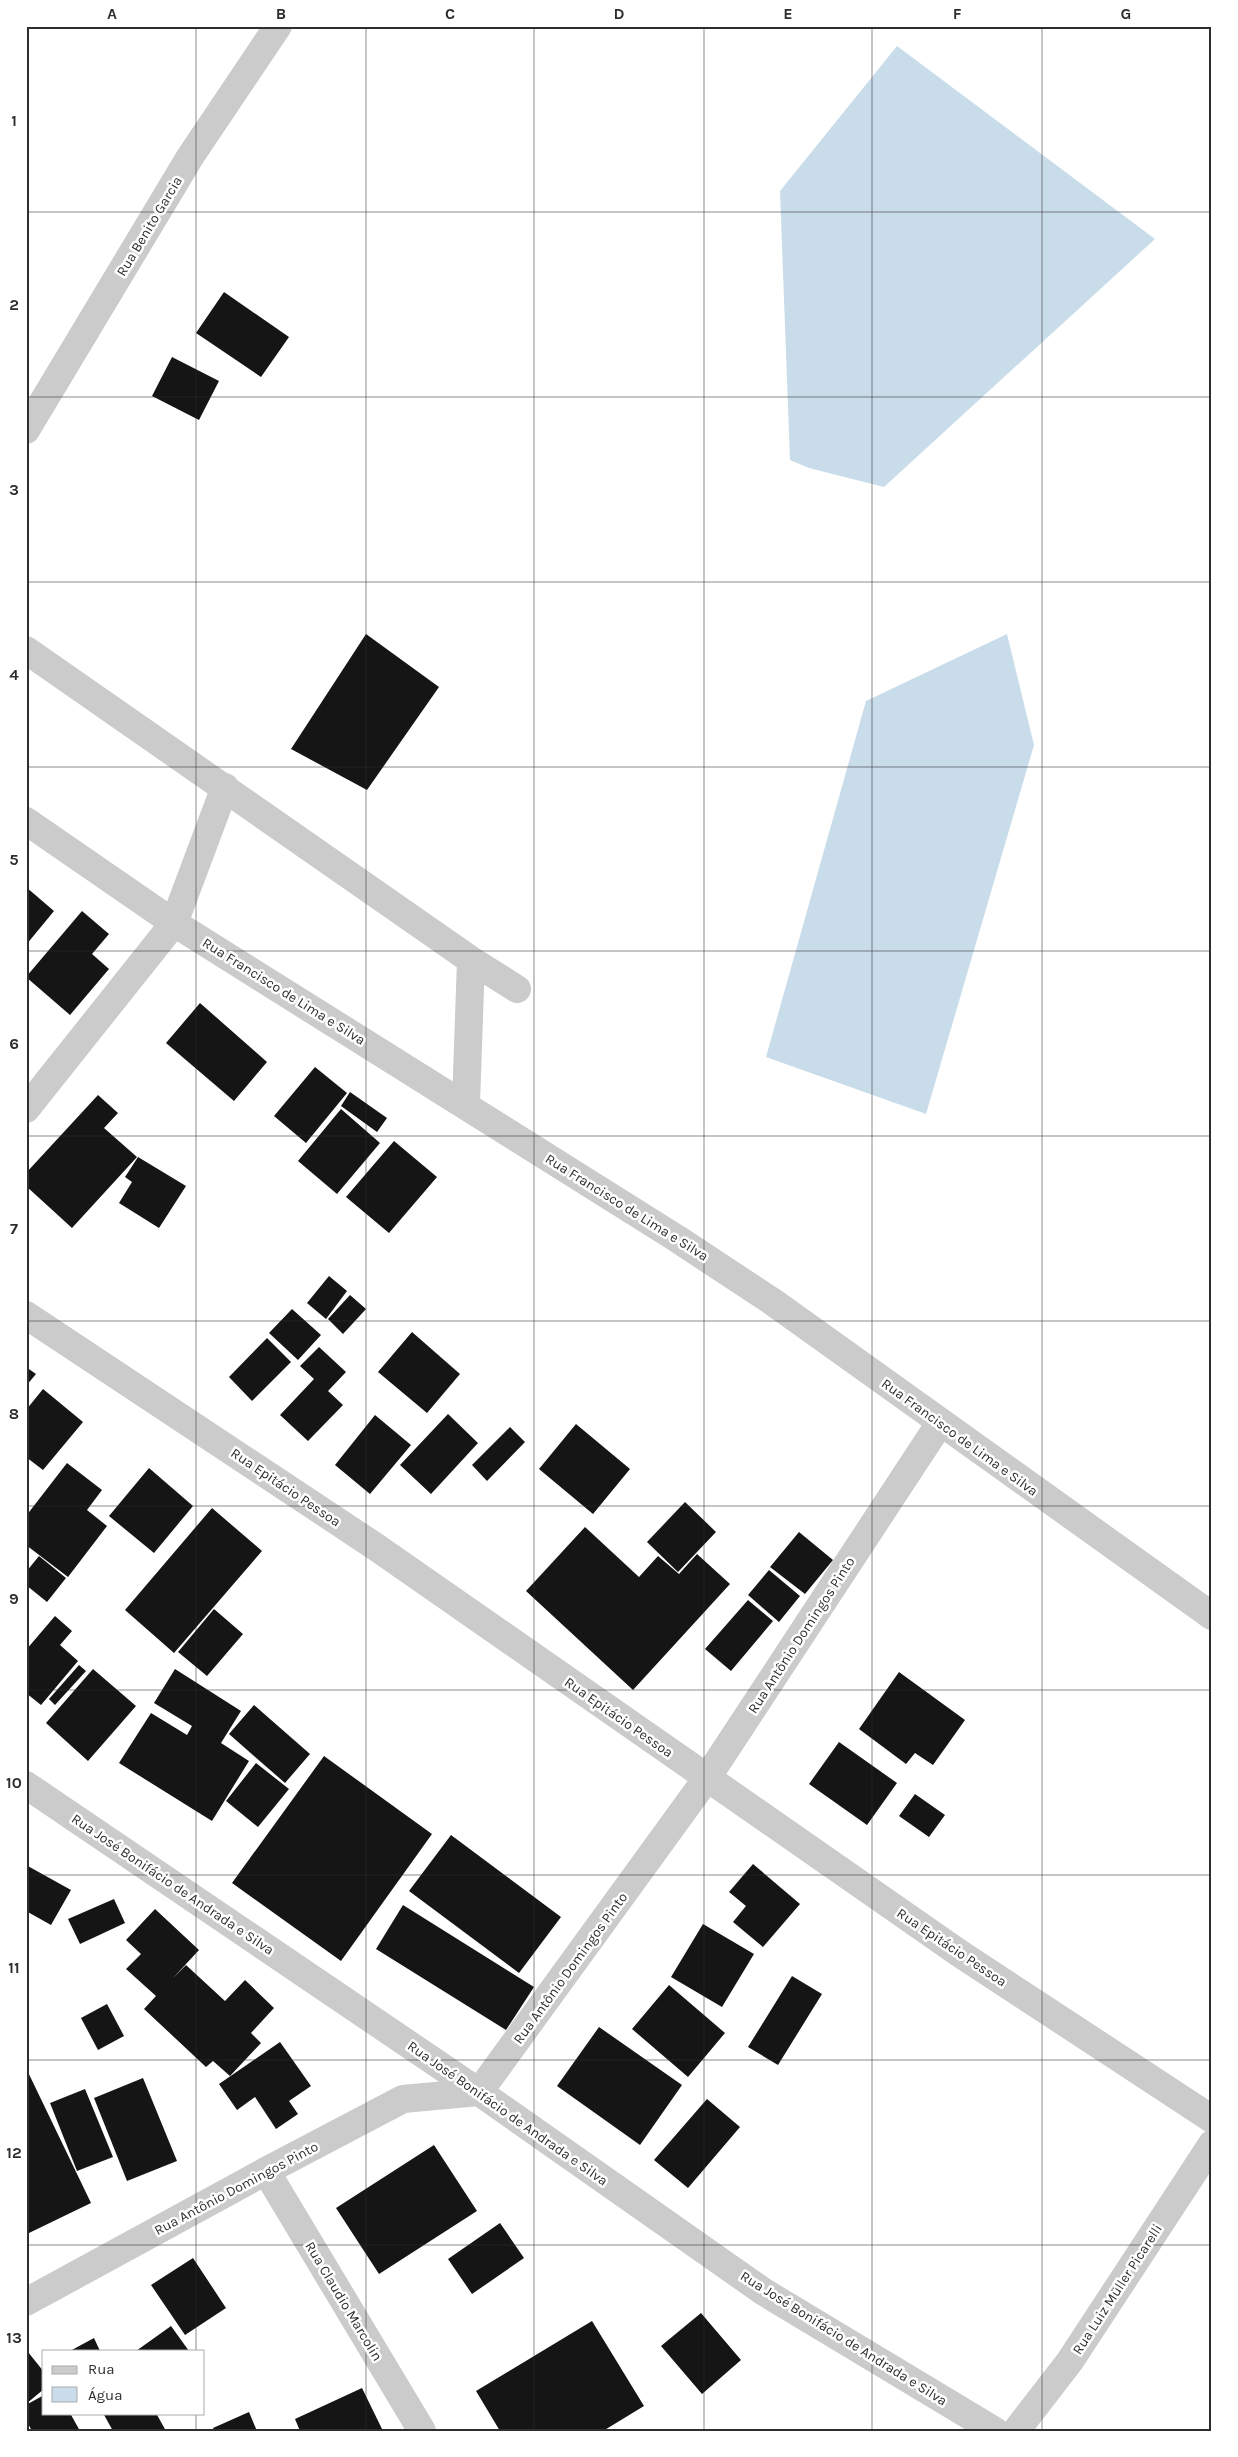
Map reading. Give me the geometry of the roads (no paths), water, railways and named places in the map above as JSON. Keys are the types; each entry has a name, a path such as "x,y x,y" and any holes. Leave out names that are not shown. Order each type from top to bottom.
{"street":[{"name":"Rua Benito Garcia","path":"26,430 190,158 278,26"},
{"path":"26,650 225,787 470,960 518,989"},
{"path":"26,1109 174,923 225,787"},
{"name":"Rua Francisco de Lima e Silva","path":"26,821 174,923 466,1104 773,1302 1212,1616"},
{"path":"466,1104 470,960"},
{"name":"Rua Epitácio Pessoa","path":"26,1315 376,1547 959,1953 1212,2119"},
{"name":"Rua Antônio Domingos Pinto","path":"26,2302 403,2098 480,2092 707,1778 940,1423"},
{"name":"Rua José Bonifácio de Andrada e Silva","path":"26,1785 480,2092 764,2292 995,2431"},
{"name":"Rua Luiz Müller Picarelli","path":"1016,2431 1070,2361 1212,2144"},
{"name":"Rua Claudio Marcolin","path":"266,2171 422,2431"}],"water":[{"path":"897,46 1155,239 884,487 809,468 790,460 780,191"},
{"path":"1007,634 1034,745 926,1114 766,1057 866,701"}]}
